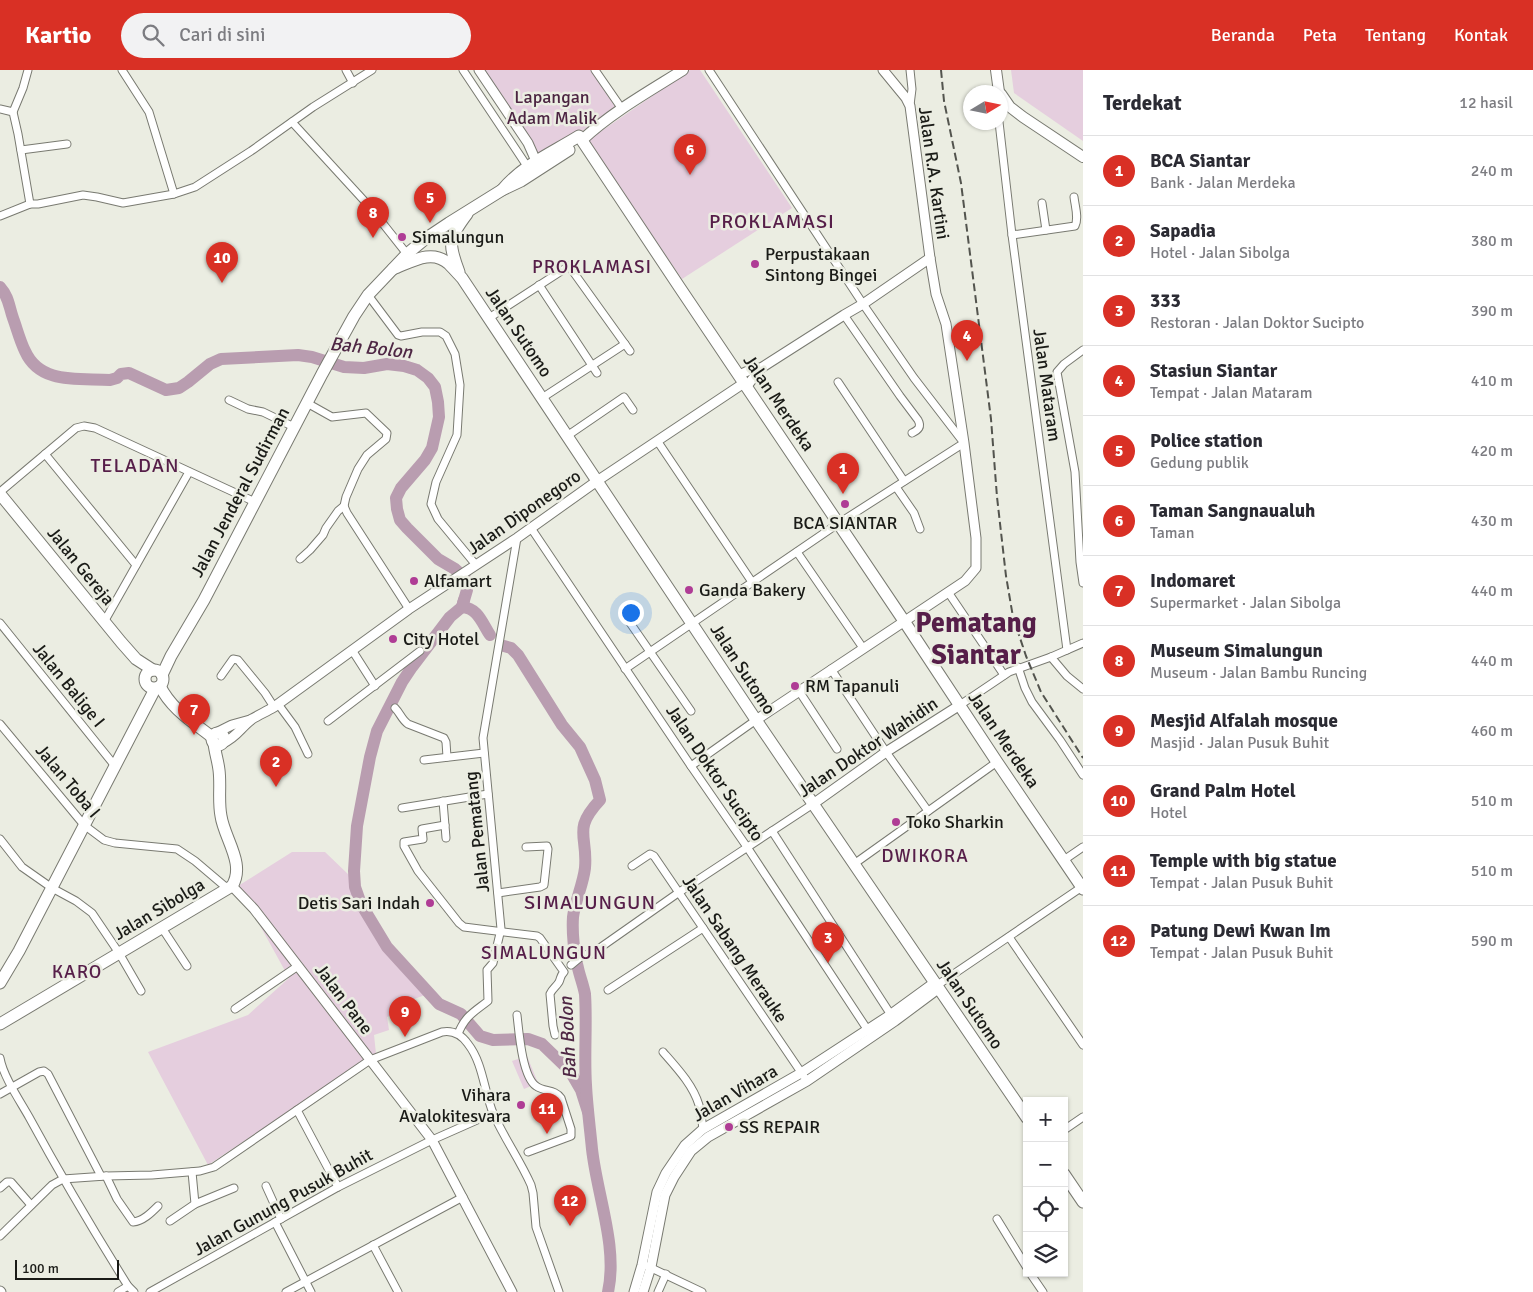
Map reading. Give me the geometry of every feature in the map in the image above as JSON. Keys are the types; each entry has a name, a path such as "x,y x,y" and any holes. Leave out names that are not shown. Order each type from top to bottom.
{"main road":[{"path":"368,296 407,254 441,228 502,190 521,181 622,109 683,70"},
{"path":"996,70 998,85"},
{"path":"1008,104 1023,117 1083,157"},
{"path":"502,190 514,176 536,161 581,138"},
{"name":"Jalan Merdeka","path":"581,138 1082,888"},
{"path":"462,278 451,242 454,233 470,210"},
{"name":"Jalan Sutomo","path":"393,269 430,256 447,262 462,278 756,720 1023,1112"},
{"name":"Jalan Jenderal Sudirman","path":"0,983 19,951 115,766 155,678 171,656 204,600 322,374 354,316 368,296"},
{"name":"Jalan Gereja","path":"0,493 104,622 155,678"},
{"path":"155,678 175,708 218,740"},
{"name":"Jalan Sibolga","path":"2,1022 162,928 230,887 236,881 232,848 220,816 219,768 223,758 218,740"},
{"path":"1068,1180 1083,1202"}],"street":[{"path":"28,70 12,112 21,150 30,204"},
{"path":"122,70 149,112 174,194"},
{"path":"346,70 353,83"},
{"path":"0,216 30,204 84,196 123,203 174,194 195,187 372,70"},
{"path":"463,70 536,161"},
{"path":"479,70 528,142 536,161"},
{"path":"595,70 622,109"},
{"path":"626,669 838,523 964,443 914,378 863,304 709,70"},
{"name":"Jalan R.A. Kartini","path":"883,70 906,98 910,106 930,258 936,294 946,324 976,538 976,568 966,580 948,592"},
{"path":"910,70 912,89 910,106"},
{"path":"0,109 12,112"},
{"path":"292,122 369,206 407,254"},
{"name":"Jalan Mataram","path":"1000,130 1067,650"},
{"path":"21,150 67,144"},
{"path":"1012,235 1075,226 1074,197"},
{"path":"1042,203 1046,230"},
{"name":"Jalan Diponegoro","path":"218,740 232,725 250,720 276,706 409,609 517,538 597,481 658,442 761,368 863,304 930,258"},
{"path":"489,318 570,266 630,351"},
{"path":"538,285 597,373"},
{"path":"368,296 398,335 440,332 446,336 455,354 460,384 458,435 436,482 431,504 438,519 474,566"},
{"path":"844,315 918,420 920,427 912,433"},
{"path":"542,398 625,344"},
{"path":"1083,350 1064,364 1057,372 1075,472 1083,583"},
{"name":"Jalan Diponegoro","path":"743,381 750,370 761,368"},
{"path":"838,382 904,481"},
{"path":"567,436 624,397 633,410"},
{"path":"229,400 248,409 263,412 294,427"},
{"path":"307,403 332,417 366,413 387,433 386,439 367,455 358,469 344,506 409,609"},
{"path":"0,493 76,428 89,426 255,502"},
{"path":"658,442 752,582"},
{"path":"45,454 136,565"},
{"path":"1075,472 1083,467"},
{"path":"104,622 189,472"},
{"path":"896,487 914,513 920,529"},
{"path":"300,559 323,535 338,511 344,506"},
{"name":"Jalan Doktor Sucipto","path":"531,528 747,847 870,1033"},
{"name":"Jalan Pematang","path":"445,825 422,829 423,840 404,842 404,846 418,871 464,927 500,930 483,738 517,538"},
{"path":"797,552 862,648"},
{"path":"691,766 862,648 948,592 1004,675"},
{"path":"626,618 691,711"},
{"name":"Jalan Balige I","path":"0,623 115,766"},
{"name":"Jalan Doktor Wahidin","path":"571,965 583,955 594,952 678,893 813,804 886,752 1004,675 1018,667 1051,657 1083,643"},
{"path":"352,650 375,686"},
{"path":"328,721 420,651"},
{"path":"1051,657 1067,676 1083,689"},
{"path":"220,676 233,659 238,660 294,727 308,754"},
{"path":"1018,667 1032,702 1083,775"},
{"path":"831,669 928,811"},
{"path":"799,691 837,749"},
{"path":"395,708 408,724 444,738 447,757"},
{"name":"Jalan Toba I","path":"0,724 84,826 104,840 115,843 177,849 230,887"},
{"path":"424,760 484,753"},
{"path":"854,864 998,762"},
{"path":"402,808 488,794"},
{"path":"443,801 446,838"},
{"path":"772,831 893,1018"},
{"path":"0,839 22,867 92,913 119,953 141,991"},
{"path":"498,893 544,885 547,846 526,847"},
{"path":"1064,860 1083,847"},
{"name":"Jalan Sabang Merauke","path":"632,866 647,855 652,855 807,1081"},
{"name":"Jalan Pane","path":"230,887 254,909 432,1140 512,1292"},
{"path":"936,986 1082,888"},
{"path":"162,928 187,966"},
{"path":"608,990 703,928"},
{"path":"458,1034 462,1023 488,1001 487,970 493,962 500,930 537,936 564,972 550,994 553,1026 556,1036"},
{"path":"1009,937 1083,1045"},
{"path":"235,1009 298,966"},
{"name":"Jalan Vihara","path":"698,1138 756,1105 801,1073 870,1033 936,986"},
{"path":"517,1015 523,1060 530,1079 536,1086 558,1094 572,1129 571,1136 528,1152"},
{"path":"0,1236 52,1185 63,1179 152,1175 207,1170 370,1060 442,1032 450,1031 458,1034 468,1044 476,1058 493,1113 531,1185 534,1193 536,1227 559,1292"},
{"name":"Jalan Vihara","path":"643,1292 646,1266 661,1194 704,1129 807,1081 870,1033"},
{"path":"664,1052 692,1090 698,1104 704,1129"},
{"path":"0,1058 3,1068 63,1179 128,1286 134,1292"},
{"path":"0,1094 39,1072 48,1074 117,1199 133,1222 138,1222 158,1206"},
{"path":"297,1110 338,1187"},
{"name":"Jalan Gunung Pusuk Buhit","path":"150,1292 338,1187 432,1140 493,1113"},
{"path":"1068,1127 1083,1117"},
{"path":"192,1172 195,1204"},
{"path":"0,1188 7,1182 11,1182 31,1206"},
{"path":"266,1186 278,1221 312,1292"},
{"path":"170,1221 195,1204 234,1188"},
{"path":"286,1292 462,1197"},
{"path":"997,1219 1023,1261"},
{"path":"373,1245 398,1292"},
{"path":"646,1266 702,1292"},
{"name":"Jalan Vihara","path":"634,1292 646,1266"},
{"path":"658,1292 666,1274"},
{"path":"1033,1277 1043,1292"},
{"path":"118,1292 128,1286"}],"green space":[{"name":"Lapangan Adam Malik","path":"482,70 591,70 616,108 541,159"},
{"path":"690,70 700,70 792,208 682,279 587,141"},
{"path":"1011,70 1083,70 1083,141 1014,93"},
{"path":"292,852 325,852 350,876 359,907 382,946 425,995 406,1002 403,1010 387,1017 389,1030 374,1035 376,1054 208,1165 148,1052 248,1015 289,978 238,886"},
{"path":"527,1056 538,1083 524,1089 512,1061"}],"waterway":[{"name":"Bah Bolon","path":"0,287 7,298 25,351 32,362 40,370 62,378 110,380 117,378 121,374 129,373 166,390 179,388 210,364 221,359 298,355 312,357 344,367 364,368 387,364 404,366 417,370 428,378 435,387 439,417 432,448 425,460 401,488 396,498 397,509 400,520 407,528 438,559 455,569 465,578 467,590 462,607 450,617 402,682 377,731 357,826 354,871 355,887 361,904 387,947 439,1004 461,1014 480,1036 493,1040 528,1039 542,1044 570,1071 581,1090 588,1112"},
{"name":"Bah Bolon","path":"464,600 462,607 476,613 490,635"},
{"name":"Bah Bolon","path":"504,646 511,648 518,655 562,725 580,747 595,780 600,800 591,810 584,826 585,868 574,911 573,929 575,956 585,994 585,1074 592,1149 609,1239 610,1275 608,1292"}],"railway":[{"path":"941,70 944,101 961,183 991,419 1006,576 1013,617 1041,692 1083,758"}],"place":[{"name":"Taman Sangnaualuh","path":"690,175"},
{"name":"Police station","path":"430,223"},
{"name":"Simalungun","path":"402,237"},
{"name":"Museum Simalungun","path":"373,238"},
{"name":"Perpustakaan Sintong Bingei","path":"755,264"},
{"name":"Grand Palm Hotel","path":"222,283"},
{"name":"Stasiun Siantar","path":"967,361"},
{"name":"BCA Siantar","path":"843,494"},
{"name":"BCA SIANTAR","path":"845,504"},
{"name":"Alfamart","path":"414,581"},
{"name":"Ganda Bakery","path":"689,590"},
{"name":"City Hotel","path":"393,639"},
{"name":"RM Tapanuli","path":"795,686"},
{"name":"Indomaret","path":"194,735"},
{"name":"Sapadia","path":"276,787"},
{"name":"Toko Sharkin","path":"896,822"},
{"name":"Detis Sari Indah","path":"430,903"},
{"name":"333","path":"828,963"},
{"name":"Mesjid Alfalah mosque","path":"405,1037"},
{"name":"Vihara Avalokitesvara","path":"521,1105"},
{"name":"SS REPAIR","path":"729,1127"},
{"name":"Temple with big statue","path":"547,1134"},
{"name":"Patung Dewi Kwan Im","path":"570,1226"}],"district":[{"name":"PROKLAMASI","path":"772,221"},
{"name":"PROKLAMASI","path":"592,266"},
{"name":"TELADAN","path":"135,465"},
{"name":"Pematang Siantar","path":"976,638"},
{"name":"DWIKORA","path":"925,855"},
{"name":"SIMALUNGUN","path":"590,902"},
{"name":"SIMALUNGUN","path":"544,952"},
{"name":"KARO","path":"77,971"}]}
